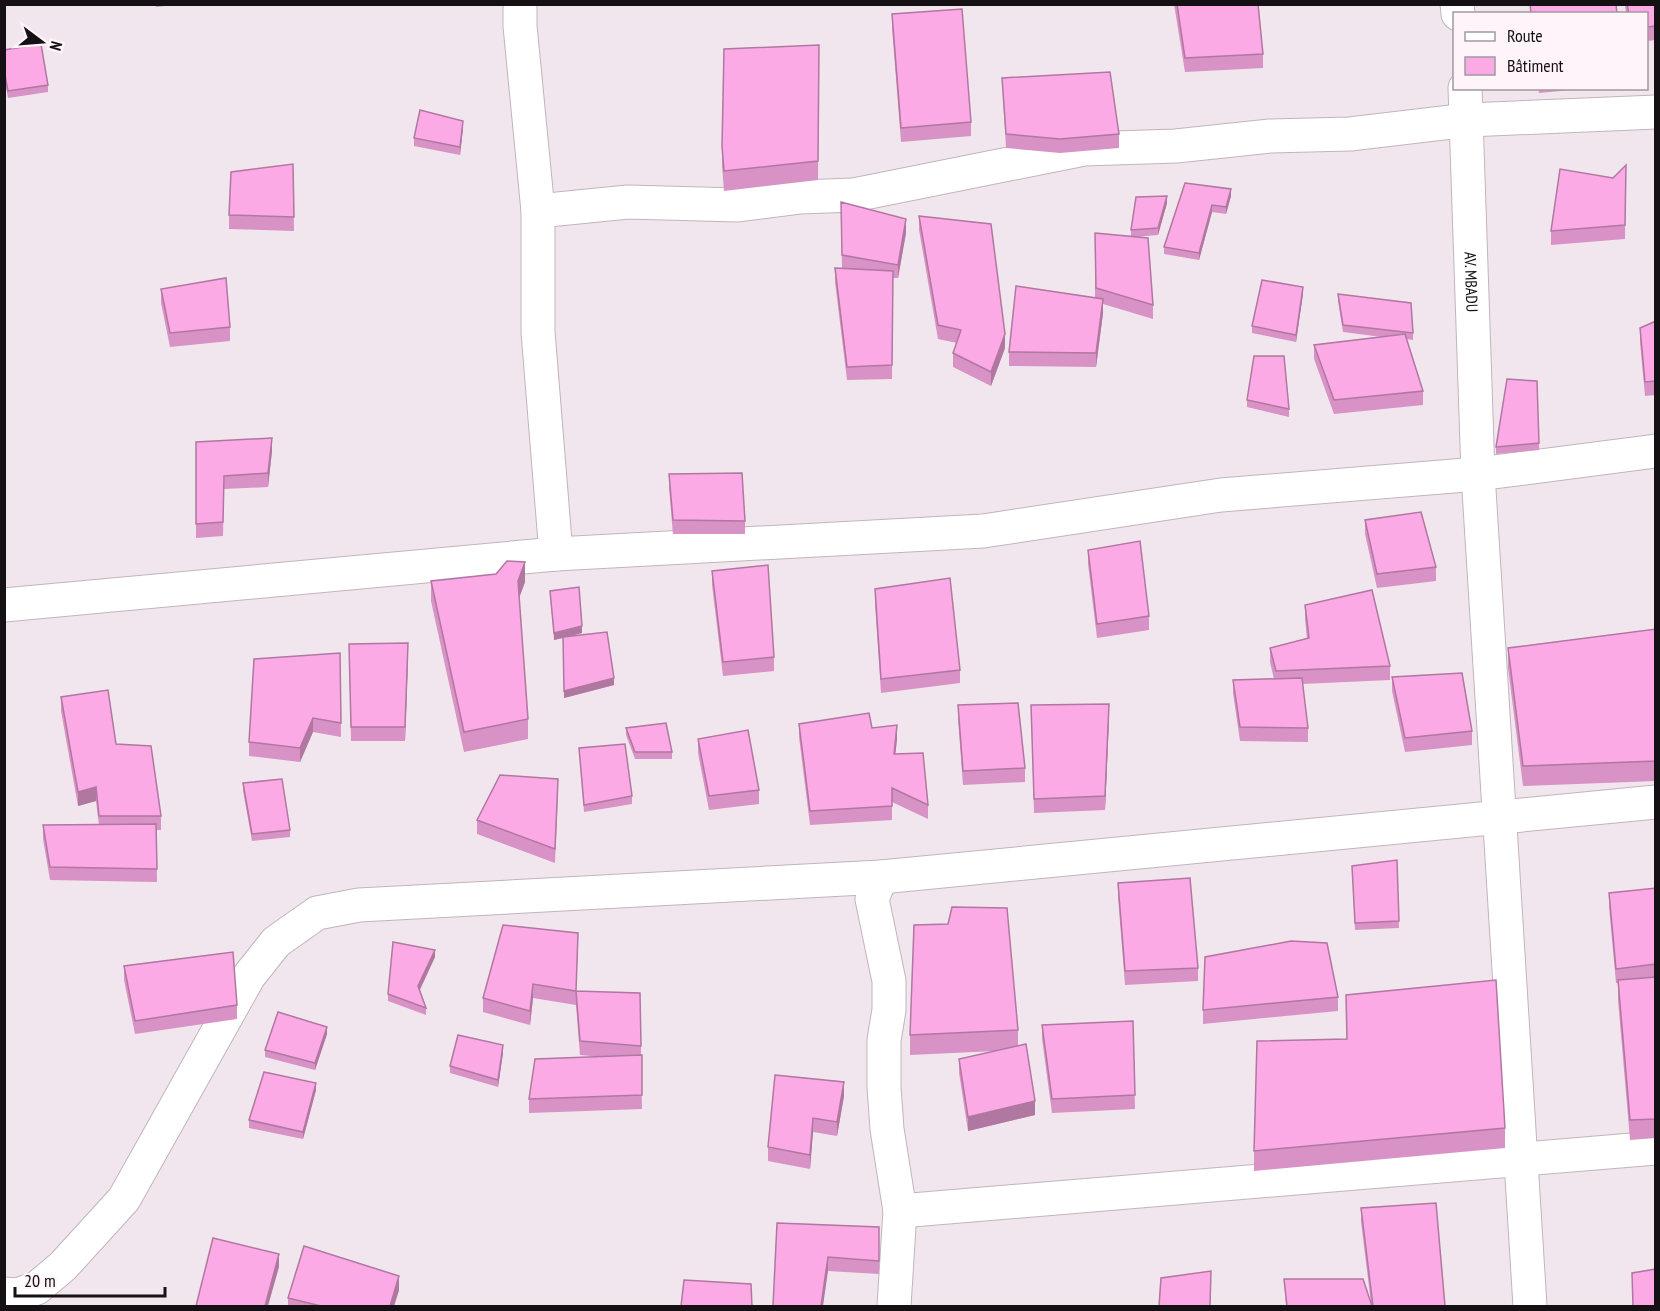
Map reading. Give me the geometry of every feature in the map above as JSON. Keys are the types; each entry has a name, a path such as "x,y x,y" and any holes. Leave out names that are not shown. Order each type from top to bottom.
{"street":[{"path":"520,4 519,26 538,212 538,332 556,554"},
{"name":"AV. MBADU","path":"1465,90 1468,120 1478,474 1530,1306"},
{"path":"538,212 628,202 738,205 801,197 854,195 1084,149 1176,147 1270,136 1350,134 1468,120 1656,112"},
{"path":"4,605 556,554 983,531 1221,495 1478,474 1656,452"},
{"path":"4,1294 17,1295 37,1288 63,1266 124,1199 249,976 276,942 317,913 359,905 881,877 1656,802"},
{"path":"881,877 872,899 889,981 889,1010 884,1040 884,1087 887,1129 900,1211 894,1306"},
{"path":"900,1211 1656,1148"}],"building":[{"path":"1177,4 1258,4 1263,54 1185,58"},
{"path":"1530,4 1616,4 1617,12 1531,12"},
{"path":"1627,4 1656,4 1656,26 1648,27 1648,12 1629,12"},
{"path":"962,9 971,122 901,128 892,14"},
{"path":"41,44 48,85 8,91 4,70 4,50"},
{"path":"819,45 818,161 724,171 722,146 724,49"},
{"path":"1110,72 1119,134 1060,139 1006,134 1002,78"},
{"path":"420,110 463,121 460,147 414,138"},
{"path":"293,164 294,217 229,215 231,172"},
{"path":"1626,165 1625,225 1551,231 1560,169 1613,178"},
{"path":"1185,183 1231,189 1226,207 1212,205 1199,253 1164,247"},
{"path":"1167,196 1158,228 1131,230 1136,197"},
{"path":"841,202 906,219 898,265 842,255"},
{"path":"919,216 991,224 1005,334 991,372 953,353 961,330 938,325"},
{"path":"1095,233 1148,238 1153,305 1096,288"},
{"path":"835,268 893,271 892,365 847,367"},
{"path":"226,278 230,327 170,333 161,289"},
{"path":"1262,280 1303,287 1296,335 1252,326"},
{"path":"1016,286 1103,299 1096,353 1009,352"},
{"path":"1338,294 1411,303 1413,333 1343,325"},
{"path":"1656,321 1656,381 1645,382 1640,328"},
{"path":"1405,334 1423,391 1334,400 1314,345"},
{"path":"1254,356 1284,356 1289,409 1247,400"},
{"path":"1507,379 1537,381 1539,443 1496,447"},
{"path":"272,438 268,473 224,476 223,522 196,524 196,442"},
{"path":"742,473 745,521 673,520 669,474"},
{"path":"1421,512 1436,567 1377,574 1365,520"},
{"path":"1140,541 1149,616 1097,624 1088,550"},
{"path":"507,561 525,562 518,581 528,719 464,732 431,581 496,574"},
{"path":"768,565 774,657 723,662 712,571"},
{"path":"950,578 960,670 881,679 875,589"},
{"path":"579,587 582,626 554,633 550,591"},
{"path":"1372,590 1390,666 1276,671 1270,648 1309,638 1305,605"},
{"path":"1656,629 1656,761 1523,766 1508,648"},
{"path":"607,632 614,678 564,691 563,637"},
{"path":"408,643 405,727 351,727 349,644"},
{"path":"340,653 341,723 313,718 300,748 249,742 254,659"},
{"path":"1462,673 1472,731 1405,738 1392,677"},
{"path":"1302,678 1308,728 1240,727 1233,680"},
{"path":"108,690 116,744 151,746 161,816 99,816 96,787 78,792 61,697"},
{"path":"1018,703 1025,768 963,771 958,705"},
{"path":"1109,704 1105,796 1034,799 1031,705"},
{"path":"869,713 872,728 897,725 894,754 923,753 928,805 892,788 892,806 810,811 799,724"},
{"path":"666,723 672,752 635,752 626,728"},
{"path":"748,730 759,790 709,796 698,739"},
{"path":"625,744 632,796 584,805 579,748"},
{"path":"500,775 558,779 555,849 477,820"},
{"path":"282,779 290,830 252,834 243,783"},
{"path":"156,824 157,869 50,867 43,825"},
{"path":"1397,860 1399,921 1355,923 1352,866"},
{"path":"1190,878 1198,968 1125,971 1118,883"},
{"path":"1656,888 1656,964 1616,969 1609,893"},
{"path":"952,907 1007,908 1018,1030 910,1035 914,925 948,924"},
{"path":"503,925 578,933 576,991 533,984 530,1011 483,998"},
{"path":"1291,941 1327,943 1338,997 1203,1010 1205,957"},
{"path":"393,942 435,950 418,986 426,1008 388,994"},
{"path":"233,952 237,1005 135,1021 124,966"},
{"path":"1656,977 1656,1119 1630,1120 1618,980"},
{"path":"1496,980 1505,1128 1254,1151 1257,1041 1347,1039 1346,995"},
{"path":"576,991 640,993 641,1046 580,1041"},
{"path":"278,1012 327,1027 315,1063 265,1050"},
{"path":"1133,1021 1135,1095 1052,1099 1042,1025"},
{"path":"458,1035 503,1045 498,1080 450,1066"},
{"path":"1026,1044 1035,1101 968,1117 959,1059"},
{"path":"642,1055 642,1095 529,1099 535,1059"},
{"path":"264,1072 316,1083 303,1132 249,1120"},
{"path":"775,1075 844,1082 837,1122 813,1118 810,1155 768,1147"},
{"path":"1436,1203 1445,1306 1373,1306 1361,1208"},
{"path":"777,1223 879,1227 879,1261 828,1257 821,1306 773,1306"},
{"path":"213,1238 279,1254 265,1306 196,1306"},
{"path":"304,1246 399,1276 390,1306 321,1306 288,1298"},
{"path":"1656,1269 1656,1306 1633,1306 1632,1273"},
{"path":"1211,1271 1210,1306 1159,1306 1161,1278"},
{"path":"1284,1279 1363,1279 1372,1306 1287,1306"},
{"path":"684,1280 751,1284 752,1306 681,1306"}]}
